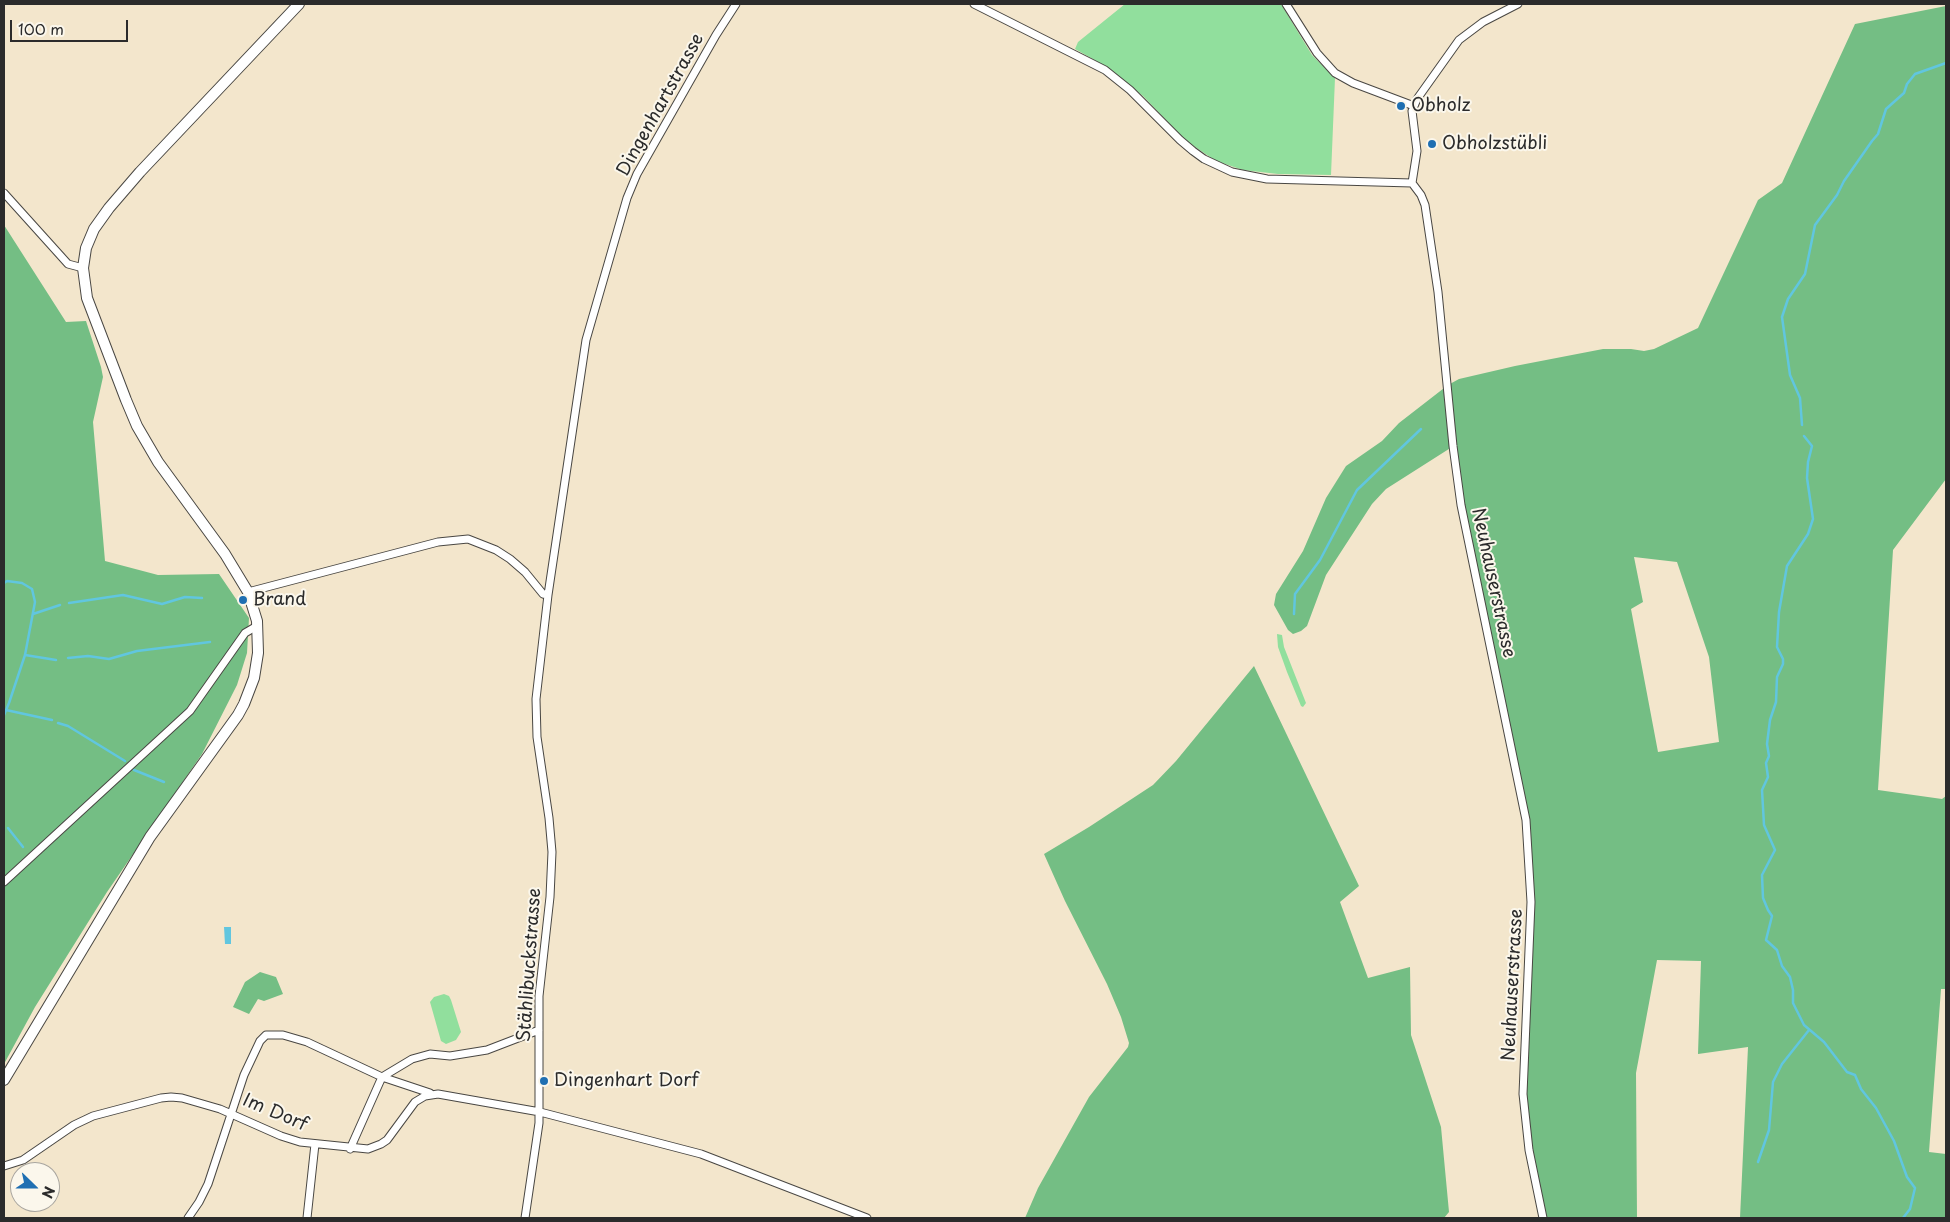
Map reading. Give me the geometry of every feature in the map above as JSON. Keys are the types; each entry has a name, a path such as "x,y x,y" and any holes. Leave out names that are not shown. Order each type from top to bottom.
{"street":[{"path":"4,1080 150,837 244,704 257,666 257,626 248,592 225,554 158,462 126,400 87,298 83,268 86,248 94,230 109,208 140,172 298,4"},
{"name":"Dingenhartstrasse","path":"548,595 580,375 593,310 628,198 637,174 716,35 736,4"},
{"path":"974,4 1105,70 1130,90 1180,140 1204,159 1232,172 1267,179 1412,183 1417,151 1412,111 1414,106 1459,40 1483,22 1518,4"},
{"path":"1286,4 1317,53 1335,73 1353,83 1414,106"},
{"name":"Neuhauserstrasse","path":"1412,183 1421,195 1425,206 1438,292 1453,446 1461,505 1526,820 1531,902 1523,1094 1528,1150 1543,1218"},
{"path":"4,193 68,264 83,268"},
{"path":"248,592 438,542 468,539 496,550 510,559 525,572 544,594 548,595"},
{"name":"Stählibuckstrasse","path":"525,1218 540,1112 539,996 552,852 549,818 536,737 536,699 548,595"},
{"path":"4,882 184,717 205,692 246,633 257,626"},
{"path":"350,1149 382,1077 412,1059 430,1054 450,1056 488,1050 539,1030"},
{"name":"Im Dorf","path":"382,1077 342,1057 300,1040 283,1035 266,1035 260,1041 244,1075 230,1113 281,1136 300,1142 350,1149 368,1149 386,1140 415,1102 431,1094"},
{"path":"382,1077 431,1094 540,1112 701,1154 867,1218"},
{"path":"4,1166 32,1155 68,1129 93,1116 161,1098 182,1098 230,1113 208,1184 188,1218"},
{"path":"307,1218 315,1144"}],"green space":[{"path":"1125,4 1281,4 1312,55 1335,78 1331,175 1278,174 1243,170 1216,161 1186,141 1143,96 1105,66 1075,49 1078,42"},
{"path":"1946,6 1946,479 1893,550 1878,790 1942,799 1946,796 1946,989 1941,989 1929,1152 1946,1154 1946,1218 1740,1218 1748,1047 1698,1054 1701,961 1657,960 1636,1073 1637,1218 1543,1218 1523,1094 1531,902 1526,820 1452,447 1386,489 1372,504 1326,575 1307,626 1301,631 1293,634 1288,630 1274,605 1276,594 1303,551 1326,498 1346,466 1382,441 1399,423 1448,385 1459,379 1603,349 1644,351 1654,349 1698,328 1758,200 1782,183 1855,24","holes":["1634,557 1677,562 1709,657 1719,742 1658,752 1631,609 1643,602"]},
{"path":"4,225 66,322 86,321 101,367 103,377 93,422 105,561 158,575 219,574 249,618 247,653 237,685 202,754 107,892 35,1007 4,1064"},
{"path":"1277,634 1282,635 1284,647 1306,703 1303,707 1278,647"},
{"path":"1254,666 1359,886 1340,902 1368,978 1410,967 1411,1035 1441,1127 1449,1212 1444,1218 1025,1218 1038,1188 1089,1097 1128,1047 1129,1043 1121,1017 1107,984 1065,901 1044,854 1153,785 1176,761"},
{"path":"260,972 276,977 283,994 264,1001 258,999 249,1014 233,1007 245,982"},
{"path":"444,994 449,996 451,1000 461,1032 456,1040 446,1044 441,1041 430,1002 434,997"}],"water":[{"path":"224,927 231,927 231,944 225,944"}],"waterway":[{"path":"1802,425 1800,398 1790,375 1782,317 1788,299 1805,274 1815,225 1878,134 1886,109 1904,93 1907,84 1915,74 1946,63"},
{"path":"1294,614 1295,594 1320,560 1357,490 1421,429"},
{"path":"1804,436 1812,446 1807,478 1813,519 1808,534 1787,566 1779,612 1777,647 1783,659 1783,664 1777,677 1776,702 1770,720 1767,744 1769,756 1766,763 1768,777 1762,790 1764,825 1775,850 1762,875 1763,898 1772,916 1766,940 1777,950 1782,966 1790,977 1793,1003 1804,1025 1824,1042 1847,1072 1855,1075 1861,1089 1876,1108 1894,1141 1907,1177 1915,1188 1910,1209 1903,1218"},
{"path":"4,583 7,581 22,583 32,589 35,602 25,655 4,715"},
{"path":"69,603 123,595 162,604 185,597 202,598"},
{"path":"33,614 60,605"},
{"path":"68,658 88,656 109,659 137,651 210,642"},
{"path":"25,655 56,660"},
{"path":"6,710 52,720"},
{"path":"58,723 68,726 125,761"},
{"path":"134,770 164,782"},
{"path":"8,828 23,847"},
{"path":"1758,1162 1769,1130 1773,1082 1782,1064 1809,1030"}],"place":[{"name":"Obholz","path":"1401,106"},
{"name":"Obholzstübli","path":"1432,144"},
{"name":"Brand","path":"243,600"},
{"name":"Dingenhart Dorf","path":"544,1081"}]}
